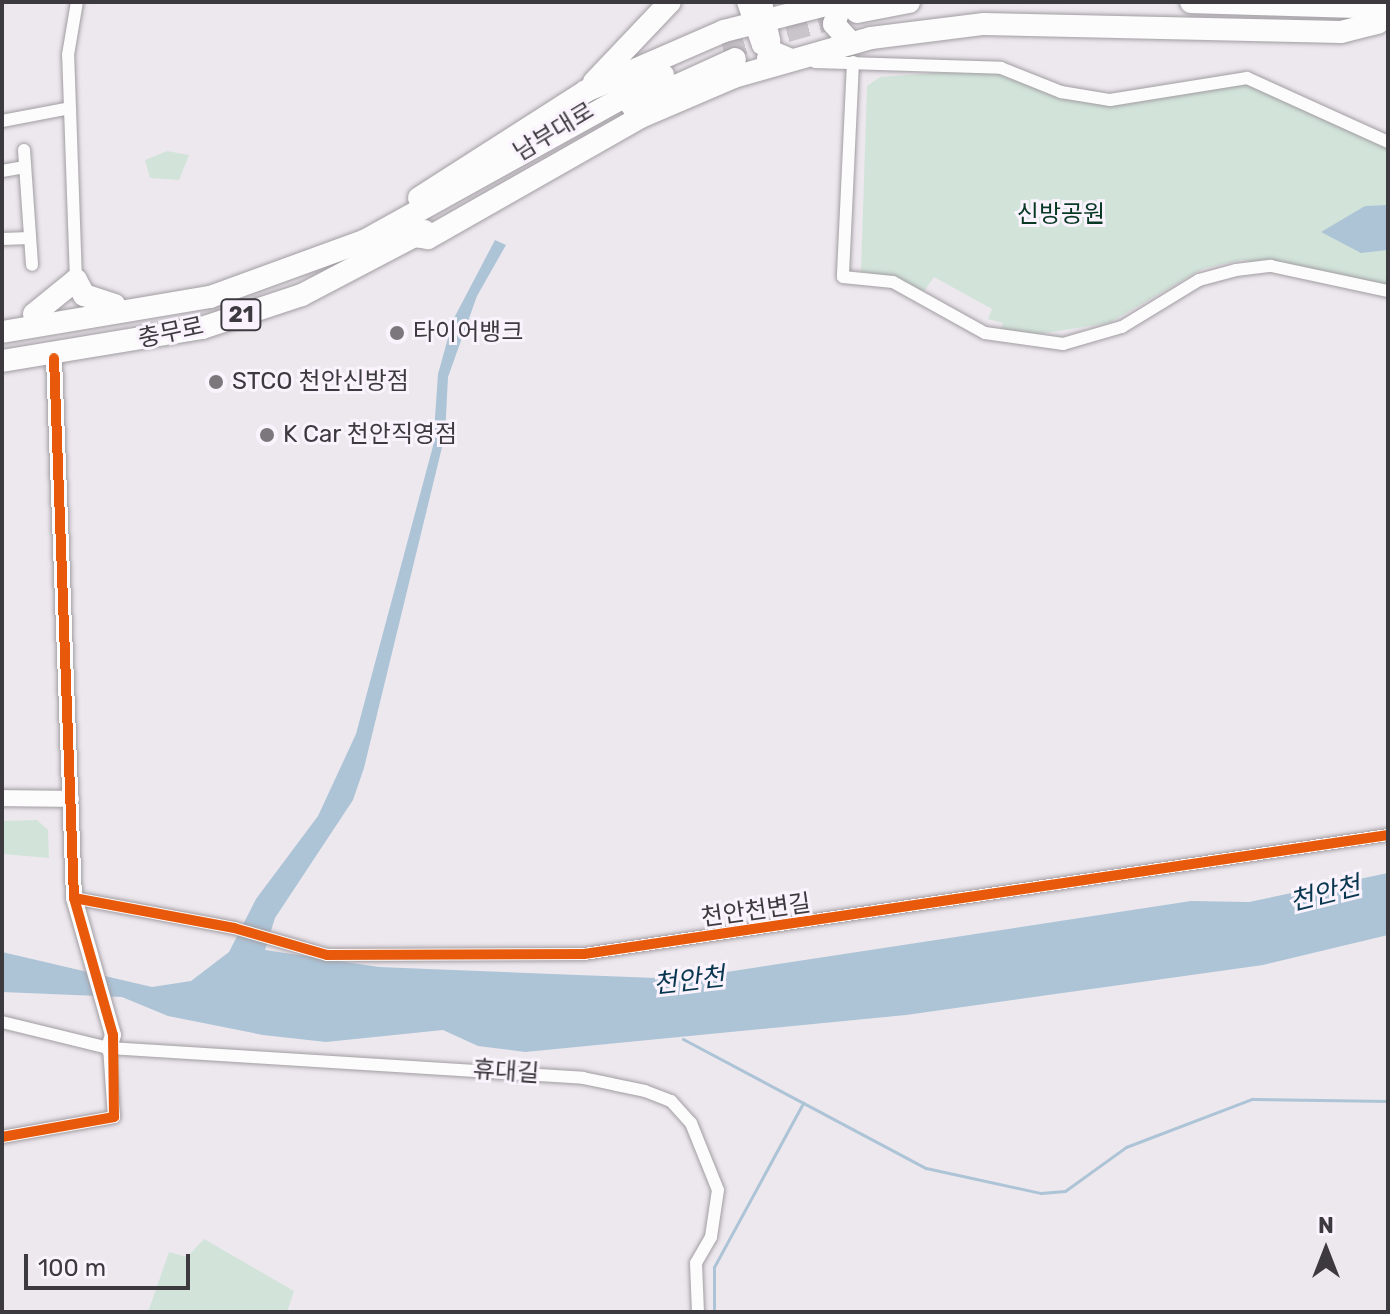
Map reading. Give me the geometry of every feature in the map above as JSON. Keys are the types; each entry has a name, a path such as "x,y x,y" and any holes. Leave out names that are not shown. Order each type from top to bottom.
{"highway":[{"path":"392,228 406,206 586,91 670,2"},
{"path":"586,91 729,54 764,60 792,58 850,24 909,2"},
{"path":"1191,2 1384,12"},
{"path":"414,236 428,238 621,128 729,54 756,11 850,24 1326,32 1384,12"},
{"name":"남부대로","path":"392,228 617,94 729,54"},
{"name":"남부대로","path":"414,236 636,103 729,54"},
{"name":"충무로","path":"15,326 70,325 210,297 392,228"},
{"name":"충무로","path":"54,358 202,328 302,295 414,236"},
{"path":"15,326 76,280 84,295 114,305"},
{"path":"2,317 15,326 114,305 210,297"},
{"name":"21","path":"2,361 54,358"}],"main road":[{"path":"756,11 764,60"}],"street":[{"path":"76,280 69,25 77,2"},
{"path":"621,128 766,73 825,61 850,24"},
{"path":"850,24 1001,68 1061,92 1110,100 1159,95 1213,78 1247,78 1388,142"},
{"path":"850,24 843,277 893,282 985,333 1063,344 1122,327 1199,280 1236,270 1271,266 1388,291"},
{"path":"792,58 825,61"},
{"path":"2,121 70,108"},
{"path":"24,150 32,265"},
{"path":"2,171 25,167"},
{"path":"2,239 30,238"},
{"path":"2,1137 114,1117 111,1042 74,904 54,358"},
{"path":"2,798 71,799"},
{"name":"천안천변길","path":"74,904 234,928 327,955 584,954 1388,835"},
{"name":"휴대길","path":"2,1022 111,1042 583,1078 671,1101 703,1142 718,1190 711,1237 696,1263 698,1312"}],"green space":[{"name":"신방공원","path":"997,72 1110,104 1244,82 1388,147 1388,286 1241,260 1202,269 1109,323 1038,334 1001,330 1003,323 988,319 992,309 934,277 924,291 861,271 867,86 880,77"},
{"path":"167,151 189,155 179,180 150,178 145,160"},
{"path":"37,820 48,830 49,858 2,854 2,821"},
{"path":"204,1239 294,1291 287,1312 148,1312 169,1252 187,1257"}],"water":[{"path":"1388,205 1388,250 1361,253 1321,232 1365,206"},
{"name":"천안천","path":"495,240 506,245 477,296 448,377 445,435 364,768 353,800 275,918 265,950 379,967 681,979 1191,901 1249,902 1388,873 1388,935 1263,965 906,1015 525,1052 478,1046 443,1030 326,1042 263,1035 168,1016 122,997 2,992 2,952 152,987 191,981 229,952 256,899 318,816 356,734 433,446 438,374 453,320"}],"waterway":[{"path":"683,1039 926,1168 1041,1193 1065,1191 1126,1147 1252,1099 1388,1101"},
{"path":"714,1312 714,1267 803,1103"}],"tunnel":[{"path":"723,49 852,13"}],"cycle path":[{"path":"2,1137 114,1117 113,1035 74,898 54,358"},
{"path":"74,898 234,928 327,955 584,954 1388,835"}],"place":[{"name":"타이어뱅크","path":"397,333"},
{"name":"STCO 천안신방점","path":"216,382"},
{"name":"K Car 천안직영점","path":"267,435"}]}
